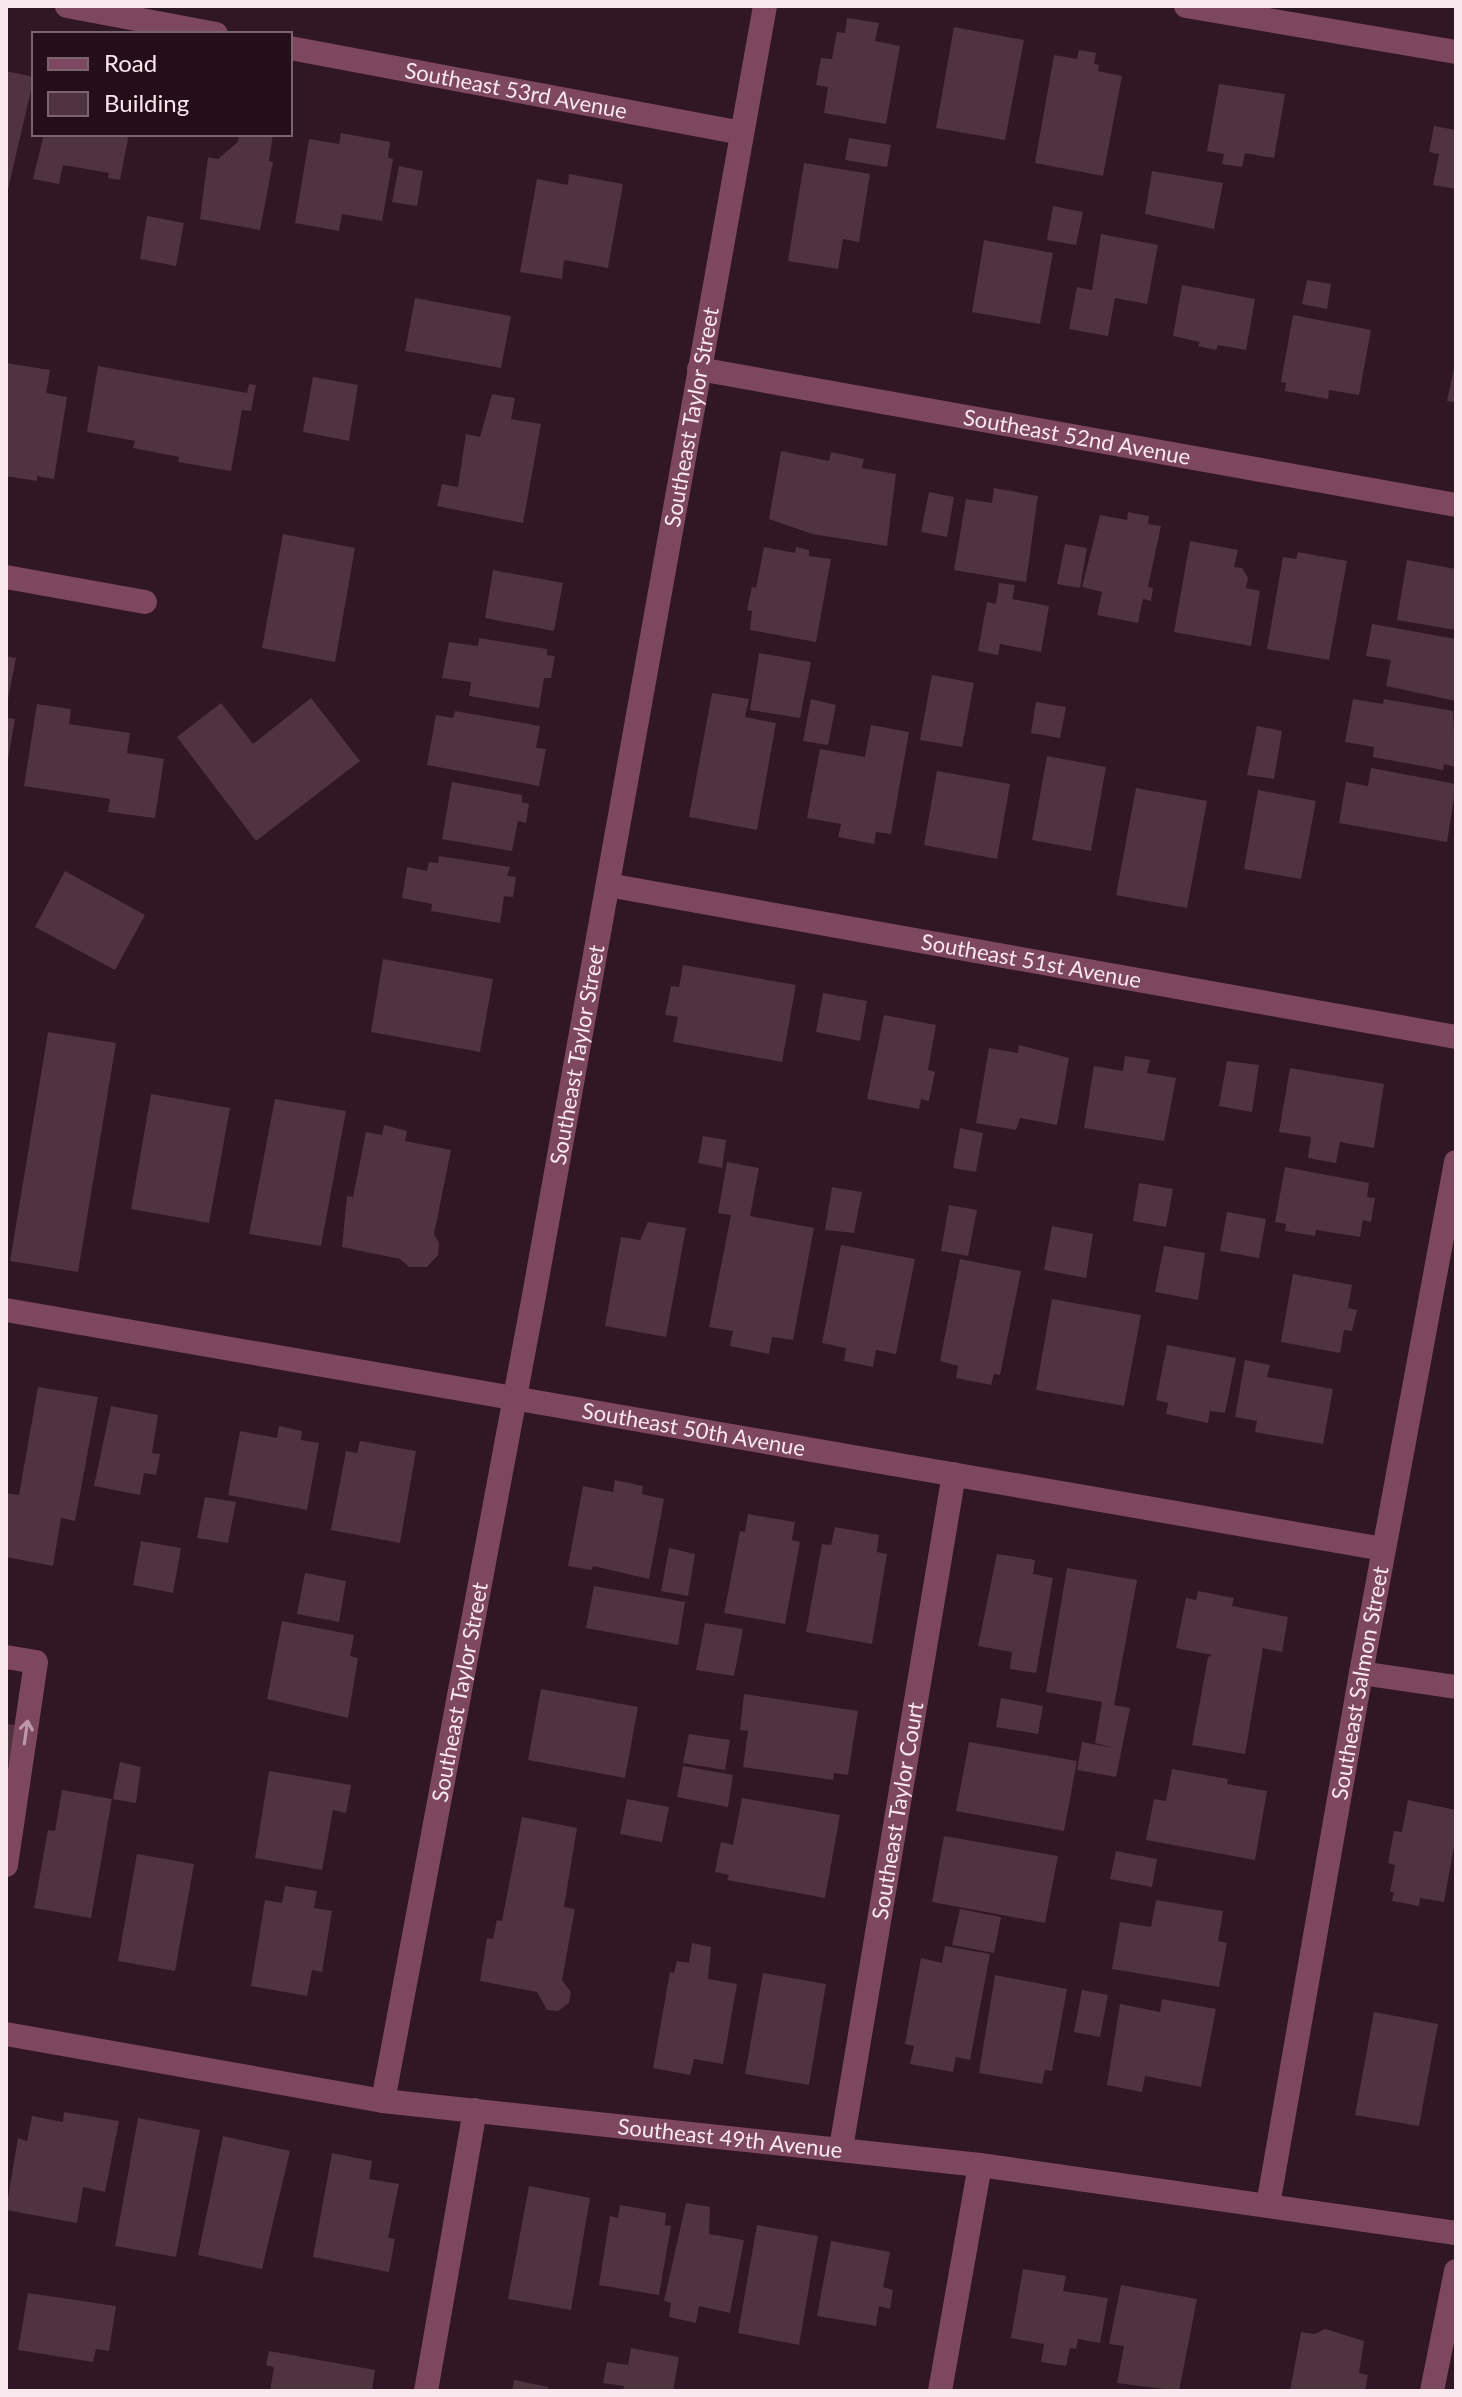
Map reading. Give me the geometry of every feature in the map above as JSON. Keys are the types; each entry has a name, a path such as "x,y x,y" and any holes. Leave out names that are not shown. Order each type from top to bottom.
{"street":[{"path":"67,6 205,32"},
{"name":"Southeast Taylor Street","path":"383,2101 608,885 765,6"},
{"path":"1186,6 1456,52"},
{"name":"Southeast 53rd Avenue","path":"292,48 742,133"},
{"name":"Southeast 52nd Avenue","path":"699,369 1456,505"},
{"path":"6,577 145,602"},
{"name":"Southeast 51st Avenue","path":"608,885 1456,1037"},
{"name":"Southeast Salmon Street","path":"1268,2205 1383,1549 1456,1162"},
{"name":"Southeast 50th Avenue","path":"6,1310 1383,1549"},
{"name":"Southeast Taylor Court","path":"841,2148 954,1474"},
{"path":"6,1657 36,1662 6,1865"},
{"path":"1361,1673 1456,1687"},
{"name":"Southeast 49th Avenue","path":"6,2034 383,2101 980,2165 1456,2233"},
{"path":"426,2391 475,2110"},
{"path":"940,2391 980,2165"},
{"path":"1432,2391 1456,2271"}],"building":[{"path":"847,18 879,23 875,41 900,46 886,124 824,113 828,87 816,85 821,58 832,59 837,32 845,33"},
{"path":"954,27 1024,40 1005,140 936,128"},
{"path":"1079,50 1096,53 1094,64 1099,65 1098,71 1122,76 1103,176 1035,163 1054,55 1077,59"},
{"path":"6,71 32,77 32,86 6,194"},
{"path":"1219,84 1285,94 1274,158 1245,153 1242,167 1222,164 1224,154 1207,151"},
{"path":"1434,126 1456,130 1456,189 1433,185 1439,154 1429,152"},
{"path":"341,133 390,142 388,158 393,159 382,221 342,214 339,231 295,223 309,139 339,144"},
{"path":"44,136 129,136 120,180 108,178 109,173 63,165 59,184 33,179"},
{"path":"239,136 273,136 269,161 273,162 260,230 200,219 208,157 218,159 238,142"},
{"path":"849,138 891,145 887,167 845,160"},
{"path":"804,163 870,174 859,242 843,239 838,269 788,261"},
{"path":"399,166 423,171 417,206 392,202"},
{"path":"1152,171 1223,183 1214,229 1145,214"},
{"path":"569,174 623,184 608,268 564,260 562,279 520,272 537,179 568,185"},
{"path":"1053,206 1083,212 1076,245 1047,240"},
{"path":"147,216 184,223 176,266 140,259"},
{"path":"1101,234 1158,245 1147,304 1115,298 1108,336 1069,329 1077,287 1092,290"},
{"path":"984,240 1053,253 1040,324 972,312"},
{"path":"1307,280 1331,284 1327,309 1302,304"},
{"path":"1182,285 1255,299 1246,350 1218,345 1216,350 1198,346 1200,342 1173,336"},
{"path":"415,298 511,316 501,368 405,351"},
{"path":"1293,315 1371,330 1359,395 1329,390 1328,399 1285,391 1286,383 1281,382"},
{"path":"6,363 50,370 46,393 67,397 54,479 37,476 37,481 6,476"},
{"path":"1456,363 1456,402 1447,401"},
{"path":"98,366 247,393 249,384 256,385 251,411 242,410 231,471 178,462 179,457 133,448 135,441 87,432"},
{"path":"313,377 358,385 349,441 303,432"},
{"path":"492,394 515,398 511,419 541,424 523,523 437,506 442,484 458,487 466,434 480,437"},
{"path":"781,451 829,461 831,452 864,459 862,468 896,474 887,546 812,534 769,519"},
{"path":"994,488 1038,496 1026,582 954,570 966,499 992,503"},
{"path":"929,492 954,497 947,537 921,532"},
{"path":"1128,512 1149,516 1148,524 1161,526 1148,587 1153,588 1151,601 1143,599 1138,623 1097,615 1102,592 1082,587 1100,515 1127,520"},
{"path":"283,534 355,548 335,662 262,648"},
{"path":"1190,541 1238,550 1234,567 1242,568 1248,578 1246,588 1260,591 1251,646 1174,632"},
{"path":"1065,544 1087,548 1080,588 1057,584"},
{"path":"764,547 795,553 796,547 809,550 809,556 831,559 816,642 750,630 752,611 747,610 752,587 756,588"},
{"path":"1298,552 1347,561 1329,660 1267,649 1283,557 1296,559"},
{"path":"1407,560 1456,569 1456,630 1397,620"},
{"path":"493,570 563,583 554,631 485,618"},
{"path":"999,583 1015,585 1012,599 1049,606 1041,652 1000,644 998,655 978,651 987,602 996,604"},
{"path":"1372,624 1456,639 1456,701 1386,686 1391,660 1366,656"},
{"path":"479,638 547,649 547,655 555,656 551,678 544,678 539,708 469,696 471,682 442,678 449,642 478,646"},
{"path":"759,653 811,662 800,718 750,710"},
{"path":"6,656 16,658 7,704 6,704"},
{"path":"932,675 974,683 962,747 920,740"},
{"path":"712,693 749,699 745,717 776,723 757,830 689,817"},
{"path":"311,698 360,761 256,841 177,737 221,703 253,744"},
{"path":"811,699 836,705 828,745 803,741"},
{"path":"1353,699 1383,704 1384,699 1453,711 1456,767 1444,764 1443,770 1373,757 1374,747 1345,742"},
{"path":"1036,702 1066,707 1060,738 1031,733"},
{"path":"37,704 71,709 69,724 130,733 127,753 164,759 155,818 108,812 110,799 24,786"},
{"path":"455,711 540,726 536,748 546,749 539,786 427,765 436,715 453,718"},
{"path":"6,718 15,719 8,760 6,760"},
{"path":"871,725 909,732 891,834 876,832 874,844 838,837 841,824 807,818 820,749 865,757"},
{"path":"1257,726 1282,731 1274,779 1247,775"},
{"path":"1047,756 1106,767 1091,851 1032,840"},
{"path":"1371,768 1456,784 1447,842 1339,823 1346,782 1368,786"},
{"path":"937,771 1010,784 997,859 924,845"},
{"path":"452,782 522,795 522,802 529,804 526,823 518,821 512,851 442,839"},
{"path":"1136,788 1207,801 1187,908 1116,895"},
{"path":"1258,790 1316,801 1301,879 1244,869"},
{"path":"439,856 510,867 507,876 516,877 513,897 504,896 500,923 431,911 432,904 402,898 407,867 427,871 429,862 438,863"},
{"path":"65,871 145,915 115,970 35,927"},
{"path":"383,959 493,979 480,1052 371,1032"},
{"path":"683,965 796,985 782,1062 673,1042 678,1017 665,1015 671,986 679,987"},
{"path":"823,993 867,1001 860,1041 816,1032"},
{"path":"884,1015 936,1025 928,1070 935,1072 929,1101 921,1099 919,1109 867,1099"},
{"path":"48,1032 116,1043 78,1272 10,1261"},
{"path":"1019,1045 1069,1058 1057,1125 1020,1118 1016,1130 976,1123 989,1048 1018,1053"},
{"path":"1125,1056 1150,1060 1147,1073 1176,1078 1164,1141 1084,1128 1094,1066 1123,1071"},
{"path":"1227,1061 1259,1065 1252,1112 1219,1106"},
{"path":"1290,1068 1384,1084 1374,1148 1340,1142 1336,1163 1308,1158 1311,1137 1279,1132"},
{"path":"151,1094 230,1108 209,1223 131,1209"},
{"path":"275,1099 346,1111 321,1246 249,1234"},
{"path":"384,1125 407,1131 405,1141 451,1150 434,1234 439,1243 438,1255 427,1267 409,1267 400,1259 342,1247 347,1196 353,1197 366,1132 382,1135"},
{"path":"960,1128 983,1133 976,1172 953,1168"},
{"path":"703,1136 726,1140 722,1168 698,1163"},
{"path":"727,1162 759,1168 750,1216 814,1228 793,1340 772,1337 769,1354 730,1346 733,1331 709,1327 731,1215 718,1213"},
{"path":"1285,1167 1369,1183 1367,1197 1375,1198 1371,1222 1363,1220 1360,1237 1316,1230 1315,1236 1285,1231 1286,1224 1275,1222"},
{"path":"1139,1183 1173,1189 1166,1227 1133,1221"},
{"path":"832,1187 862,1192 854,1233 825,1230"},
{"path":"949,1205 977,1210 968,1256 941,1251"},
{"path":"1227,1212 1266,1219 1259,1258 1220,1251"},
{"path":"648,1222 686,1228 666,1337 605,1326 621,1237 640,1240"},
{"path":"1052,1226 1093,1234 1086,1278 1044,1270"},
{"path":"841,1245 915,1259 896,1354 876,1350 873,1367 844,1361 846,1348 822,1343"},
{"path":"1164,1246 1205,1253 1198,1300 1155,1292"},
{"path":"960,1259 1021,1271 1000,1375 994,1374 991,1385 956,1378 958,1366 940,1361"},
{"path":"1293,1274 1352,1285 1348,1308 1357,1310 1352,1331 1344,1330 1340,1353 1281,1342"},
{"path":"1052,1299 1141,1315 1124,1406 1036,1390"},
{"path":"1167,1345 1236,1358 1225,1413 1210,1411 1208,1423 1166,1414 1168,1403 1156,1400"},
{"path":"1245,1360 1270,1365 1267,1377 1333,1389 1323,1444 1255,1432 1257,1421 1235,1417"},
{"path":"38,1387 98,1397 75,1521 61,1518 53,1566 6,1557 6,1493 19,1495"},
{"path":"111,1406 158,1415 152,1453 160,1454 156,1475 144,1473 140,1495 94,1486"},
{"path":"279,1426 302,1431 301,1440 319,1443 307,1510 228,1495 240,1431 277,1438"},
{"path":"360,1441 416,1451 400,1543 331,1530 346,1451 357,1453"},
{"path":"615,1480 643,1486 642,1494 664,1499 649,1579 593,1566 592,1570 568,1566 583,1486 613,1492"},
{"path":"205,1497 236,1502 228,1543 197,1538"},
{"path":"748,1514 795,1522 792,1540 800,1542 785,1624 724,1613 740,1531 745,1532"},
{"path":"835,1527 879,1535 877,1552 887,1554 872,1644 806,1632 822,1544 831,1545"},
{"path":"141,1541 181,1548 173,1593 133,1585"},
{"path":"669,1548 695,1554 688,1596 661,1591"},
{"path":"997,1554 1035,1560 1033,1574 1053,1578 1036,1673 1010,1669 1012,1652 978,1646"},
{"path":"1067,1568 1137,1580 1114,1705 1130,1708 1116,1777 1077,1770 1082,1742 1114,1748 1095,1743 1102,1702 1046,1692"},
{"path":"305,1573 346,1581 339,1622 297,1614"},
{"path":"594,1586 685,1602 678,1645 586,1628"},
{"path":"1198,1591 1234,1598 1232,1606 1288,1617 1282,1652 1263,1648 1245,1754 1192,1745 1208,1657 1212,1655 1176,1648 1186,1598 1196,1600"},
{"path":"282,1621 354,1635 350,1656 358,1658 348,1718 267,1699"},
{"path":"705,1623 743,1629 734,1676 696,1670"},
{"path":"541,1689 638,1707 625,1778 528,1760"},
{"path":"744,1694 858,1711 848,1775 834,1773 833,1780 743,1767 748,1731 740,1730"},
{"path":"1001,1698 1043,1706 1038,1734 996,1727"},
{"path":"6,1724 15,1725 8,1767 6,1767"},
{"path":"689,1734 730,1740 725,1770 683,1763"},
{"path":"969,1742 1077,1761 1064,1831 956,1811"},
{"path":"120,1762 141,1767 136,1803 113,1799"},
{"path":"683,1766 733,1775 728,1807 677,1797"},
{"path":"1172,1769 1228,1779 1227,1784 1267,1791 1255,1860 1146,1840 1154,1799 1166,1801"},
{"path":"269,1771 351,1785 346,1813 333,1810 322,1870 255,1858"},
{"path":"62,1790 112,1799 91,1918 34,1908 48,1830 55,1831"},
{"path":"742,1798 840,1815 825,1898 727,1880 729,1875 715,1872 721,1842 733,1845"},
{"path":"627,1799 669,1807 662,1842 620,1834"},
{"path":"1408,1800 1456,1810 1456,1835 1444,1902 1420,1898 1419,1906 1392,1901 1394,1892 1390,1892 1395,1865 1388,1863 1394,1831 1402,1832"},
{"path":"522,1817 577,1828 564,1907 575,1909 562,1980 571,1992 569,2003 558,2011 547,2010 537,1992 480,1981 487,1938 493,1939 497,1920 502,1921"},
{"path":"944,1836 1058,1856 1045,1923 932,1902"},
{"path":"1116,1851 1157,1859 1152,1887 1110,1879"},
{"path":"137,1854 194,1864 175,1971 118,1961"},
{"path":"285,1886 317,1891 314,1908 332,1911 322,1972 312,1970 307,1996 251,1986 265,1900 282,1903"},
{"path":"1156,1900 1223,1911 1218,1941 1227,1943 1219,1987 1112,1969 1120,1922 1151,1927"},
{"path":"960,1909 1001,1917 994,1953 952,1945"},
{"path":"692,1943 711,1947 708,1979 737,1984 723,2064 694,2059 690,2075 653,2068 670,1972 674,1973 677,1961 689,1963"},
{"path":"945,1946 990,1954 970,2060 956,2057 953,2072 910,2064 914,2046 905,2044 921,1958 942,1963"},
{"path":"763,1973 826,1984 809,2085 745,2074"},
{"path":"995,1975 1067,1989 1052,2071 1045,2070 1042,2084 979,2073"},
{"path":"1082,1990 1108,1995 1100,2037 1074,2032"},
{"path":"1162,1999 1216,2009 1201,2087 1145,2076 1142,2092 1107,2085 1120,2004 1160,2012"},
{"path":"1374,2012 1438,2024 1419,2126 1355,2115"},
{"path":"64,2112 119,2121 105,2192 83,2187 77,2223 6,2210 18,2138 27,2141 32,2116 63,2122"},
{"path":"138,2118 200,2130 176,2257 115,2246"},
{"path":"223,2136 290,2151 262,2269 198,2255"},
{"path":"332,2153 372,2161 369,2179 399,2184 388,2238 395,2239 389,2272 313,2257"},
{"path":"529,2186 590,2198 571,2310 508,2299"},
{"path":"686,2203 710,2207 709,2234 744,2240 730,2313 699,2306 696,2323 669,2317 671,2303 664,2301"},
{"path":"620,2205 666,2213 665,2225 671,2226 659,2295 599,2285 610,2216 618,2218"},
{"path":"757,2225 818,2236 799,2345 738,2333"},
{"path":"831,2241 890,2252 883,2287 893,2290 890,2309 879,2306 876,2326 817,2316"},
{"path":"1023,2269 1066,2276 1063,2291 1108,2298 1100,2343 1078,2339 1076,2349 1070,2348 1066,2366 1041,2362 1044,2344 1011,2338"},
{"path":"1121,2285 1197,2299 1179,2391 1117,2383 1124,2346 1109,2344"},
{"path":"28,2293 116,2306 109,2351 96,2349 93,2362 18,2350"},
{"path":"1325,2329 1364,2341 1359,2373 1368,2375 1365,2391 1290,2391 1301,2332 1315,2334"},
{"path":"631,2348 679,2357 673,2391 623,2391 624,2386 603,2383 607,2362 628,2365"},
{"path":"269,2351 375,2370 372,2391 270,2391 274,2367 266,2365"},
{"path":"514,2380 548,2387 548,2391 512,2391"}]}
